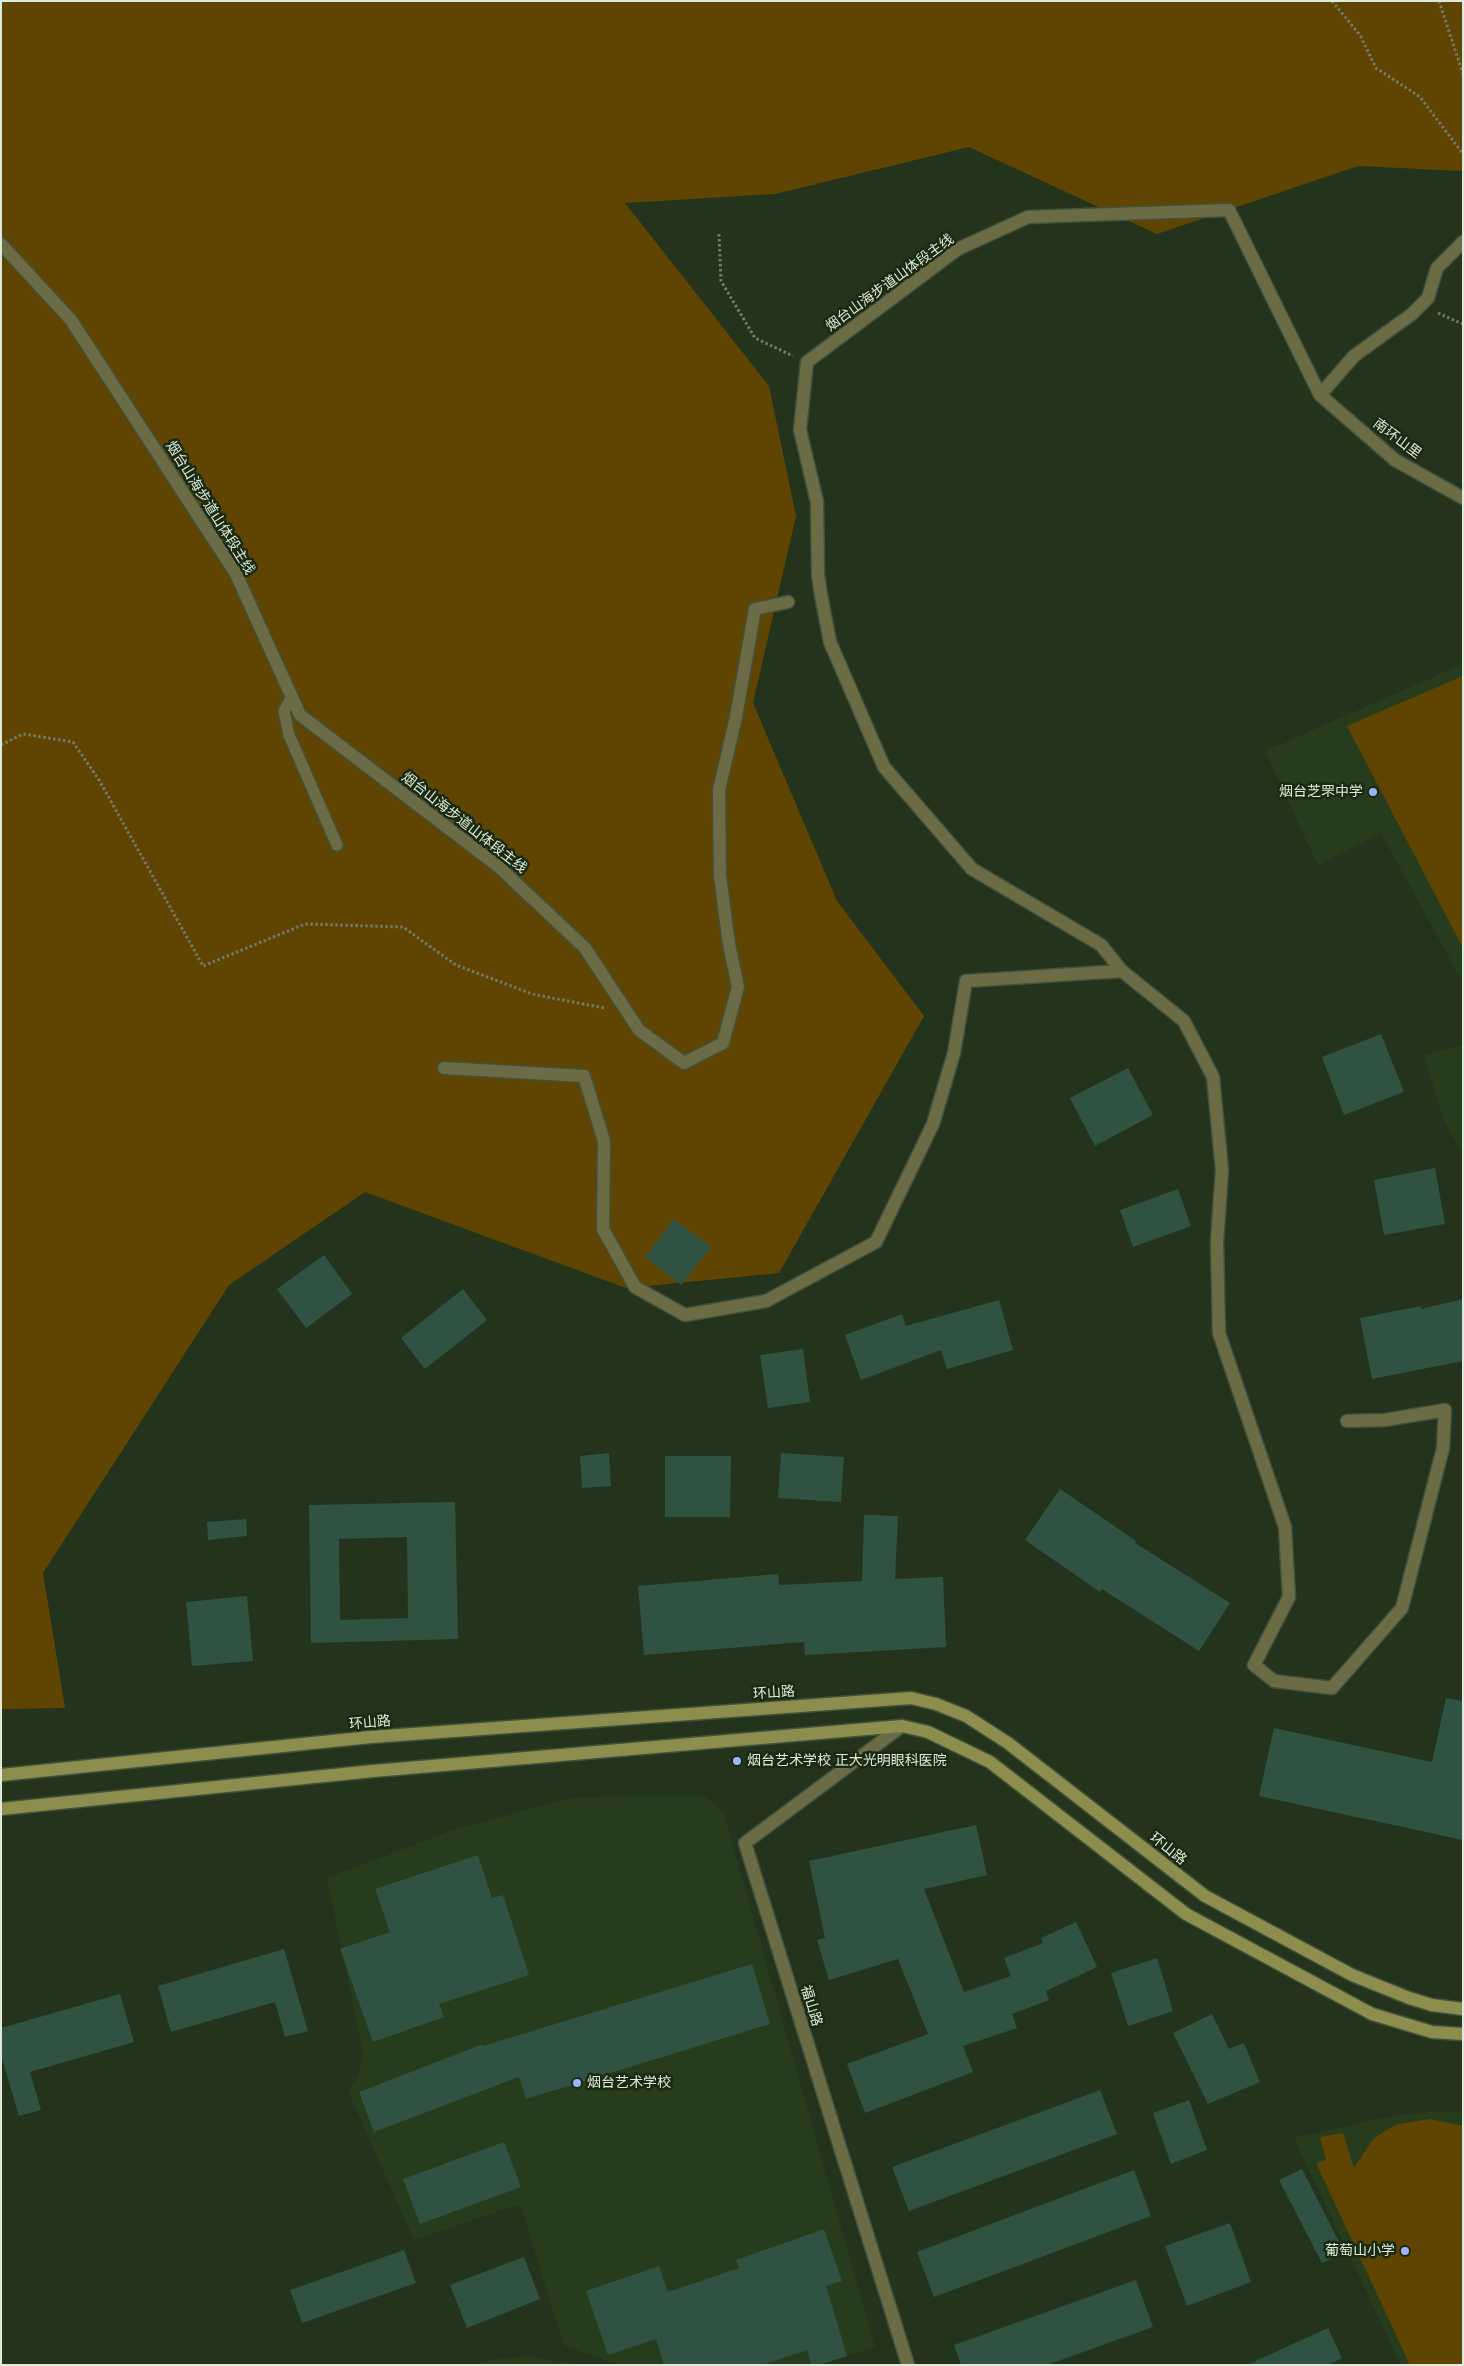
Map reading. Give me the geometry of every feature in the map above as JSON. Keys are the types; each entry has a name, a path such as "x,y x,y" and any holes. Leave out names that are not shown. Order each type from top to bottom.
{"main road":[{"name":"环山路","path":"1,1775 370,1737 911,1698 936,1704 966,1716 1008,1743 1206,1896 1352,1975 1409,1998 1432,2005 1463,2009"},
{"path":"1,1809 373,1771 902,1726 928,1732 990,1762 1186,1914 1372,2014 1432,2032 1463,2034"}],"street":[{"name":"烟台山海步道山体段主线","path":"807,362 958,248 1028,218 1228,210 1320,396"},
{"path":"1320,396 1354,356 1412,314 1428,298 1438,268 1463,242"},
{"name":"烟台山海步道山体段主线","path":"1,244 70,320 236,574 300,715 499,867 585,948 639,1030 684,1063 723,1043 738,987 728,944 720,876 719,790 736,717 755,609 788,602"},
{"path":"807,362 800,430 817,502 818,575 830,642 884,767 972,869 1101,945 1122,971 1184,1021 1213,1076 1222,1170 1217,1241 1219,1333 1285,1527 1289,1597 1254,1665 1274,1681 1332,1688 1402,1608 1443,1448 1445,1410 1384,1420 1347,1421"},
{"name":"南环山里","path":"1320,396 1395,460 1463,498"},
{"path":"444,1068 584,1076 604,1141 603,1229 635,1287 685,1315 766,1301 876,1242 933,1124 954,1053 966,981 1122,971"},
{"name":"福山路","path":"902,1726 745,1842 908,2365"}],"lane":[{"path":"292,696 284,711 289,735 336,845"}],"path":[{"path":"1332,1 1360,35 1376,68 1420,97 1463,154"},
{"path":"1439,1 1463,74"},
{"path":"719,234 721,281 755,338 807,362"},
{"path":"1412,314 1435,312 1463,324"},
{"path":"1,745 23,734 73,742 99,780 203,966 305,924 403,927 456,965 532,994 627,1012"}],"shaded area":[{"path":"1,1 1463,1 1463,171 1358,166 1157,234 969,147 775,194 625,203 769,386 796,516 753,703 837,901 924,1016 779,1273 626,1288 365,1192 229,1285 43,1573 65,1708 1,1709"},
{"name":"烟台芝罘中学","path":"1463,664 1463,983 1381,833 1318,865 1265,751"},
{"path":"1463,676 1463,948 1347,726"},
{"path":"1463,1045 1463,1155 1445,1122 1423,1055"},
{"name":"烟台艺术学校","path":"704,1796 723,1811 875,2347 816,2365 618,2365 564,2345 520,2204 414,2240 348,2091 359,2074 363,2053 327,1878 455,1829 576,1797"},
{"name":"葡萄山小学","path":"1438,2111 1463,2112 1463,2365 1401,2365 1294,2138 1392,2116"},
{"name":"葡萄山小学","path":"1430,2119 1463,2126 1463,2365 1410,2365 1316,2163 1326,2160 1320,2137 1343,2133 1354,2168 1373,2139 1385,2131 1398,2124"},
{"path":"529,2356 580,2365 476,2365 489,2360"}],"building":[{"path":"1381,1034 1404,1092 1344,1115 1322,1057"},
{"path":"1128,1068 1153,1115 1095,1146 1070,1098"},
{"path":"1435,1168 1445,1224 1384,1235 1374,1180"},
{"path":"1178,1189 1191,1226 1133,1247 1120,1210"},
{"path":"674,1219 711,1247 681,1285 645,1257"},
{"path":"324,1255 352,1294 306,1328 277,1289"},
{"path":"463,1289 487,1320 425,1369 401,1338"},
{"path":"1463,1299 1463,1361 1372,1379 1360,1318 1421,1306 1421,1309"},
{"path":"999,1300 1013,1350 947,1369 941,1350 861,1380 845,1335 902,1314 906,1326"},
{"path":"803,1349 810,1402 768,1408 760,1355"},
{"path":"609,1453 611,1486 582,1488 580,1456"},
{"path":"781,1453 844,1457 841,1502 778,1498"},
{"path":"665,1456 731,1456 730,1517 665,1517"},
{"path":"1060,1489 1136,1541 1135,1543 1230,1603 1199,1651 1102,1589 1100,1592 1025,1540"},
{"path":"455,1502 458,1639 311,1643 309,1505","holes":["407,1537 408,1618 340,1620 339,1539"]},
{"path":"864,1515 898,1516 895,1579 943,1577 946,1647 805,1655 804,1642 644,1655 638,1586 778,1574 779,1585 862,1581"},
{"path":"246,1519 247,1536 208,1540 207,1522"},
{"path":"247,1596 253,1661 192,1666 186,1602"},
{"path":"1446,1698 1463,1701 1463,1840 1259,1796 1274,1728 1432,1762"},
{"path":"976,1825 987,1875 924,1889 964,1992 1011,1976 1004,1958 1043,1943 1041,1938 1076,1922 1097,1967 1046,1991 1049,2000 1012,2014 1017,2028 963,2046 973,2072 865,2113 847,2064 928,2034 898,1959 829,1980 817,1940 825,1938 809,1861"},
{"path":"478,1855 492,1898 503,1895 529,1975 439,2004 444,2017 373,2042 340,1949 390,1932 375,1889"},
{"path":"284,1949 308,2031 285,2037 275,2002 171,2032 158,1986"},
{"path":"1157,1958 1173,2011 1128,2026 1111,1973"},
{"path":"752,1964 770,2024 526,2099 519,2077 374,2132 359,2092 483,2044 483,2046"},
{"path":"120,1994 134,2042 30,2072 41,2110 19,2116 1,2055 1,2028"},
{"path":"1212,2014 1229,2049 1244,2043 1260,2082 1208,2104 1173,2033"},
{"path":"1100,2090 1117,2134 909,2211 892,2167"},
{"path":"1189,2100 1207,2150 1171,2164 1153,2113"},
{"path":"504,2142 521,2187 420,2224 403,2179"},
{"path":"1302,2169 1344,2252 1322,2263 1279,2180"},
{"path":"1134,2170 1151,2216 934,2297 917,2252"},
{"path":"1230,2223 1251,2282 1187,2306 1165,2246"},
{"path":"824,2229 842,2281 826,2286 847,2356 819,2365 811,2365 807,2350 762,2365 664,2365 656,2339 608,2355 586,2291 659,2266 668,2292 739,2268 736,2260"},
{"path":"404,2250 416,2283 302,2323 290,2290"},
{"path":"524,2257 540,2299 467,2328 450,2285"},
{"path":"1136,2280 1153,2327 1047,2365 961,2365 954,2345"},
{"path":"1328,2328 1342,2358 1328,2365 1247,2365"}],"place":[{"name":"烟台芝罘中学","path":"1373,792"},
{"name":"烟台艺术学校 正大光明眼科医院","path":"737,1761"},
{"name":"烟台艺术学校","path":"577,2083"},
{"name":"葡萄山小学","path":"1405,2251"}]}
